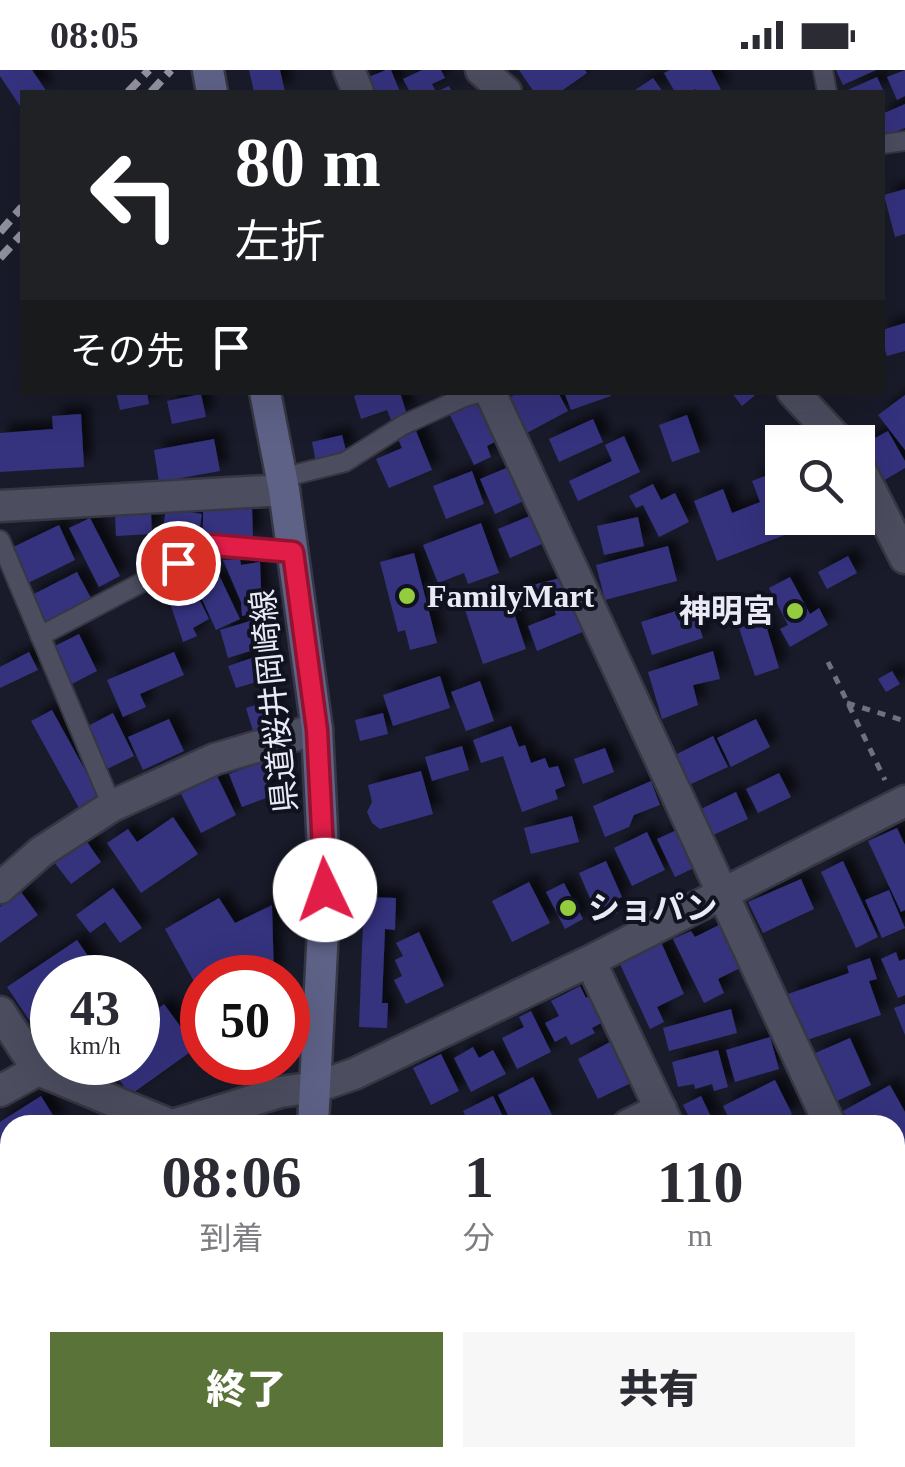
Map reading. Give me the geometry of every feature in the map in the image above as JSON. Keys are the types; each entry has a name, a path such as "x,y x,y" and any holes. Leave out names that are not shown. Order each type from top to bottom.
{"main road":[{"name":"県道桜井岡崎線","path":"266,395 293,552 317,730 325,890 313,1115"}],"street":[{"path":"481,70 504,90"},
{"path":"491,395 825,1115"},
{"path":"797,395 824,425"},
{"path":"0,506 282,484"},
{"path":"875,499 905,558"},
{"path":"0,888 41,852 112,806 216,759 317,730"},
{"path":"205,1115 354,1074 590,961 901,803"},
{"path":"590,961 663,1115"},
{"path":"0,1012 30,1058"},
{"path":"0,1091 30,1074"},
{"path":"75,1085 148,1115"}],"lane":[{"path":"282,484 345,462 403,425 472,395"},
{"path":"0,540 112,806"},
{"path":"40,636 212,545 293,552"}],"path":[{"path":"828,662 901,803"},
{"path":"848,703 905,721"}],"building":[{"path":"0,70 32,70 46,90 20,90 20,106"},
{"path":"249,70 280,70 285,90 254,90"},
{"path":"391,70 399,90 366,90 361,80"},
{"path":"422,70 441,70 445,78 432,84 435,90 409,90 403,79"},
{"path":"519,70 587,73 563,90 533,90"},
{"path":"711,70 721,90 674,90 664,73"},
{"path":"836,70 876,70 843,85"},
{"path":"905,70 905,96 897,100 887,77"},
{"path":"877,77 883,90 848,90"},
{"path":"653,78 662,90 635,90"},
{"path":"905,104 905,128 885,136 885,113"},
{"path":"905,189 905,234 895,237 885,195"},
{"path":"905,323 905,351 887,356 885,329"},
{"path":"117,395 148,395 149,404 120,410"},
{"path":"201,395 206,417 172,424 167,401"},
{"path":"401,395 407,415 391,420 387,410 361,419 354,396"},
{"path":"514,395 560,395 568,411 525,434 506,400"},
{"path":"565,395 611,395 611,396 571,410"},
{"path":"733,395 755,395 742,406"},
{"path":"905,395 905,450 878,415"},
{"path":"481,403 497,441 487,446 491,457 474,465 449,413"},
{"path":"81,414 84,467 0,472 0,433 53,429 52,416"},
{"path":"687,415 700,452 672,462 659,425"},
{"path":"593,419 603,442 559,462 549,439"},
{"path":"416,431 432,470 389,488 376,459 402,448 398,439"},
{"path":"888,431 905,461 905,468 883,481 875,467 875,438"},
{"path":"342,435 347,455 316,462 312,442"},
{"path":"624,436 640,472 578,501 569,481 612,461 605,445"},
{"path":"214,439 220,471 159,482 154,450"},
{"path":"511,466 526,500 495,514 480,479"},
{"path":"472,471 484,504 446,519 433,486"},
{"path":"765,476 765,535 785,535 717,561 694,501 723,489 732,513 760,502 752,481"},
{"path":"653,484 661,500 675,493 689,522 659,537 643,505 636,508 629,496"},
{"path":"203,507 252,507 253,540 203,540"},
{"path":"166,509 202,514 199,533 163,528"},
{"path":"151,512 152,534 116,536 115,514"},
{"path":"532,515 544,543 510,558 498,529"},
{"path":"638,517 644,546 604,555 597,526"},
{"path":"90,518 120,576 99,587 69,528"},
{"path":"481,523 499,573 468,584 464,573 438,583 423,545"},
{"path":"59,525 75,560 22,586 5,551"},
{"path":"668,546 677,581 605,600 596,565"},
{"name":"FamilyMart","path":"414,553 437,643 410,650 405,630 398,632 380,562"},
{"path":"848,556 857,573 827,589 818,572"},
{"path":"240,559 241,565 260,562 262,612 242,616 241,602 223,560"},
{"path":"77,572 92,600 42,626 28,597"},
{"path":"219,575 240,619 216,630 196,586"},
{"path":"564,577 585,631 537,651 528,626 556,615 552,600 520,611 513,590"},
{"name":"神明宮","path":"790,577 810,614 819,608 828,625 790,647 780,629 788,625 769,588"},
{"path":"191,582 209,619 193,628 197,636 183,642 167,594"},
{"path":"507,592 526,649 483,664 464,607"},
{"path":"692,606 703,638 652,655 641,622"},
{"path":"260,618 269,645 228,658 220,630"},
{"path":"764,619 779,668 755,676 739,628"},
{"path":"79,634 97,671 68,686 49,649"},
{"path":"713,651 720,679 693,685 698,705 662,719 648,672"},
{"path":"29,652 38,670 0,688 0,667"},
{"path":"174,652 184,675 140,694 146,707 123,717 107,680"},
{"path":"267,653 273,669 258,674 260,681 236,688 228,666"},
{"path":"892,671 900,684 886,692 878,679"},
{"path":"440,676 450,708 393,726 383,695"},
{"path":"480,681 494,721 466,731 451,692"},
{"path":"272,700 279,724 253,731 246,708"},
{"path":"52,710 101,799 80,810 31,721"},
{"path":"113,713 134,756 107,769 86,727"},
{"path":"383,713 388,734 360,741 355,720"},
{"path":"169,719 184,751 143,770 128,737"},
{"path":"756,719 770,747 731,767 717,738"},
{"path":"511,726 519,747 525,745 531,763 545,758 549,768 558,766 565,786 555,790 558,799 522,812 503,756 481,763 473,740"},
{"path":"713,736 728,767 689,785 675,755"},
{"path":"462,746 469,770 432,781 425,757"},
{"path":"605,748 614,772 583,784 574,759"},
{"path":"262,762 274,795 242,807 229,774"},
{"path":"421,771 433,814 380,829 372,823 367,812 372,802 368,785"},
{"path":"779,773 791,797 758,813 746,789"},
{"path":"217,776 236,815 201,833 181,794"},
{"path":"651,781 660,805 634,815 629,827 605,837 593,806"},
{"path":"736,792 748,819 711,836 699,810"},
{"path":"572,816 579,842 531,854 524,828"},
{"path":"173,817 198,854 141,893 107,843 128,829 137,842"},
{"path":"681,828 698,866 675,877 657,839"},
{"path":"897,828 905,845 905,910 901,912 868,841"},
{"path":"647,832 665,870 632,886 614,848"},
{"path":"85,839 101,862 71,884 54,862"},
{"path":"606,861 622,897 613,901 618,913 600,921 579,873"},
{"path":"843,861 878,937 856,948 821,872"},
{"path":"801,879 814,909 763,933 748,902"},
{"path":"529,882 550,923 512,942 492,901"},
{"path":"564,883 583,919 565,929 546,892"},
{"path":"113,888 142,928 120,943 105,922 90,933 76,915"},
{"path":"889,890 905,928 882,938 865,900"},
{"path":"21,892 38,915 0,943 0,907"},
{"path":"364,897 396,898 395,930 385,929 382,1003 388,1003 387,1028 359,1027"},
{"path":"219,898 235,923 272,905 273,955 180,956 165,929"},
{"path":"719,925 740,968 718,979 724,993 704,1003 673,939 691,931 695,937"},
{"path":"419,932 444,986 406,1004 394,980 402,976 395,960 403,956 396,943"},
{"path":"77,940 87,955 55,955"},
{"path":"661,942 684,994 657,1007 664,1022 650,1029 619,962"},
{"path":"896,952 899,961 905,959 905,995 898,998 881,959"},
{"path":"870,958 877,979 869,981 881,1015 804,1041 788,994 849,973 847,966"},
{"path":"30,972 30,1021 7,987"},
{"path":"580,986 586,998 593,993 607,1020 592,1028 595,1033 571,1045 566,1036 555,1042 545,1023 559,1016 551,1001"},
{"path":"164,1004 180,1026 180,1059 160,1074 160,1007"},
{"path":"905,1004 905,1035 894,1008"},
{"path":"731,1009 737,1033 669,1051 663,1028"},
{"path":"531,1011 551,1052 517,1069 502,1038 524,1027 519,1017"},
{"path":"770,1037 779,1069 735,1082 726,1050"},
{"path":"850,1038 871,1085 835,1102 813,1054"},
{"path":"610,1042 631,1083 598,1099 578,1059"},
{"path":"473,1047 479,1058 493,1050 506,1074 471,1092 454,1058"},
{"path":"718,1050 728,1087 714,1091 712,1084 695,1089 694,1084 678,1087 672,1062"},
{"path":"441,1054 459,1091 431,1105 413,1068"},
{"path":"533,1077 552,1115 508,1115 498,1095"},
{"path":"775,1080 792,1114 727,1115 723,1106"},
{"path":"123,1085 144,1085 130,1095"},
{"path":"890,1085 905,1115 845,1115 843,1111"},
{"path":"41,1096 53,1115 11,1115"},
{"path":"493,1096 502,1115 465,1115 463,1111"},
{"path":"701,1096 710,1115 688,1115 683,1105"}],"railway":[{"path":"130,90 149,70"},
{"path":"153,90 171,70"},
{"path":"0,232 20,209"},
{"path":"0,258 20,236"}],"place":[{"name":"FamilyMart","path":"407,596"},
{"name":"神明宮","path":"795,611"},
{"name":"ショパン","path":"568,908"}],"route":[{"path":"178,563 212,545 293,552 317,730 325,890"}]}
